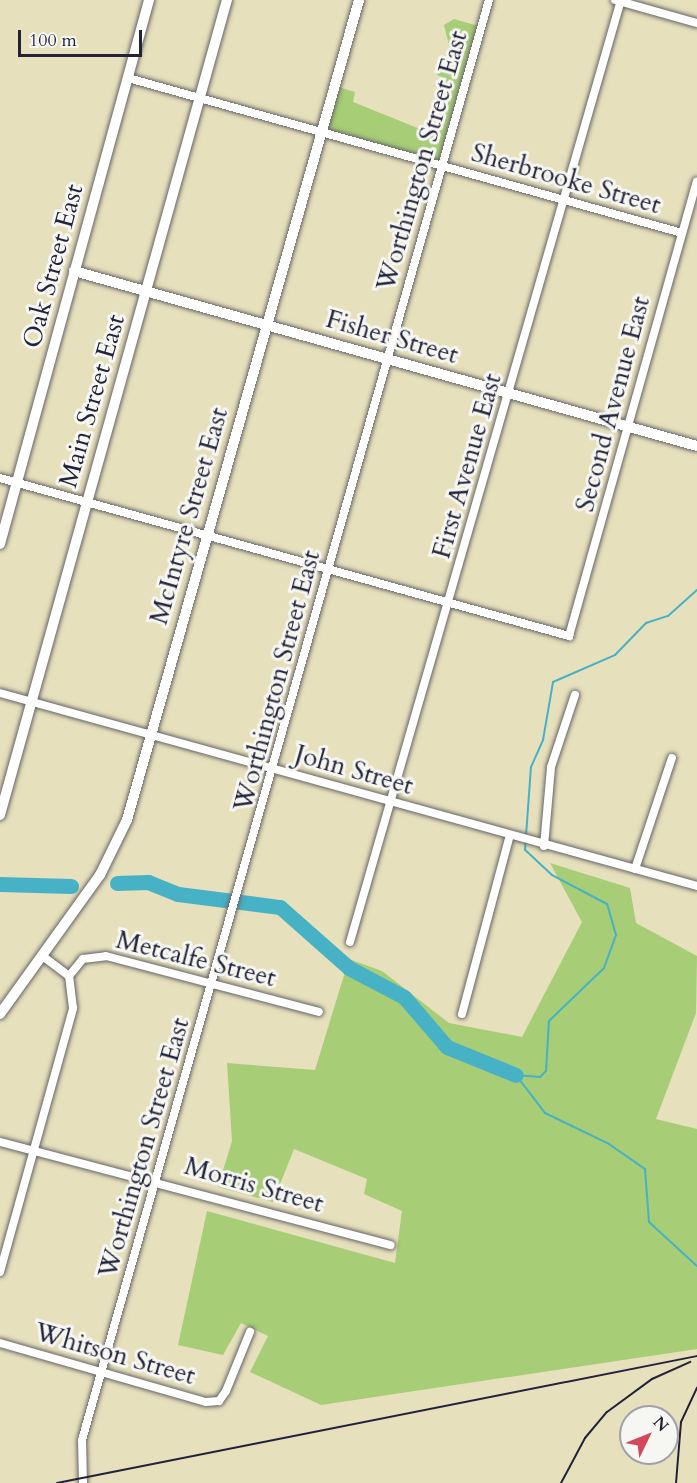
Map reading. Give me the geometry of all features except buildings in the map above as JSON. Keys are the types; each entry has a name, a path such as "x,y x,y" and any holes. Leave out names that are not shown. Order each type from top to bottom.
{"main road":[{"name":"Oak Street East","path":"0,544 149,0"},
{"name":"Main Street East","path":"0,815 228,0"},
{"name":"McIntyre Street East","path":"0,1014 115,850 151,735 359,0"},
{"name":"Fisher Street","path":"74,271 697,446"}],"street":[{"name":"Worthington Street East","path":"83,1483 82,1440 104,1372 156,1179 242,886 489,0"},
{"path":"619,0 697,23"},
{"name":"First Avenue East","path":"350,942 510,395 619,0"},
{"name":"Sherbrooke Street","path":"128,78 682,233"},
{"name":"Second Avenue East","path":"448,606 569,636 697,182"},
{"path":"0,478 86,506 448,606"},
{"name":"John Street","path":"0,693 512,835 544,846 697,886"},
{"path":"544,846 551,767 575,695"},
{"path":"635,869 672,758"},
{"path":"462,1014 512,835"},
{"path":"0,1272 73,1008 69,976 42,956"},
{"name":"Metcalfe Street","path":"69,976 83,959 106,956 319,1012"},
{"name":"Morris Street","path":"0,1142 34,1148 156,1179 391,1245"},
{"path":"0,1238 9,1241"},
{"name":"Whitson Street","path":"0,1343 219,1401 250,1332"}],"green space":[{"path":"454,19 482,27 443,167 322,131 335,86 355,92 353,102 425,131 429,118 435,119 446,79 437,75 440,67 452,57 444,25"},
{"path":"550,863 630,888 636,923 697,956 696,1013 656,1119 697,1129 697,1349 321,1405 250,1372 268,1336 241,1323 223,1355 178,1345 207,1211 395,1263 402,1211 364,1194 367,1179 294,1149 273,1202 218,1187 232,1141 227,1063 315,1070 349,959 382,971 449,1023 522,1037 582,922"}],"waterway":[{"path":"516,1075 540,1077 546,1071 549,1021 604,968 616,935 607,904 552,875 525,850 531,767 543,740 553,682 615,655 646,623 668,616 697,590"},
{"path":"117,883 148,882 178,894 280,907 349,968 404,997 447,1047 516,1075"},
{"path":"0,884 71,886"},
{"path":"516,1075 545,1113 609,1144 645,1169 649,1222 697,1266"}],"railway":[{"path":"57,1483 697,1356"},
{"path":"561,1483 585,1438 607,1412 652,1379 690,1362"},
{"path":"676,1483 681,1422 697,1387"}]}
